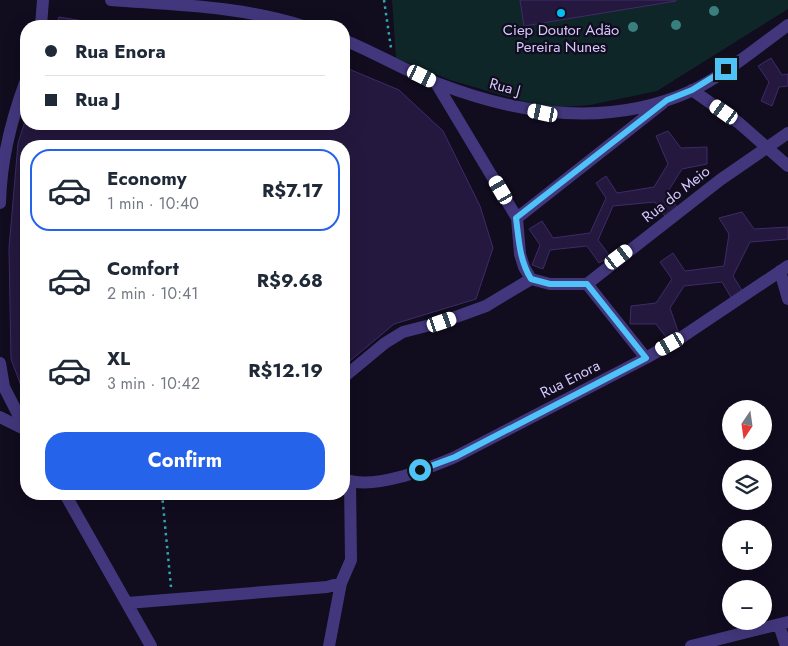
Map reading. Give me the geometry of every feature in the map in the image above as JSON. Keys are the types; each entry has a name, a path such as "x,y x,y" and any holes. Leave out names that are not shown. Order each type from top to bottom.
{"street":[{"path":"41,20 43,0"},
{"path":"111,0 224,8 253,12 281,20"},
{"name":"Rua J","path":"350,43 436,83 502,104 543,113 577,114 611,112 667,100 692,90 788,25"},
{"path":"436,83 516,218 520,254 524,267 531,279 550,284 587,284 646,358"},
{"path":"692,90 769,147 788,166"},
{"path":"0,203 1,176 12,116 20,95"},
{"name":"Rua J","path":"516,218 667,100"},
{"name":"Rua do Meio","path":"587,284 720,180 788,133"},
{"path":"784,269 788,300"},
{"name":"Rua Enora","path":"350,480 385,480 435,465 682,338 784,269"},
{"path":"350,372 384,343 403,332 442,322 486,306 531,279"},
{"path":"0,363 2,388 20,420"},
{"path":"0,417 20,427"},
{"path":"68,500 152,646"},
{"path":"329,646 341,583 351,560 348,500"},
{"path":"127,603 327,587 341,583"},
{"path":"691,646 714,644 783,623 786,646"}],"path":[{"path":"384,0 393,62"},
{"path":"163,500 173,599"}],"green space":[{"path":"392,0 788,0 788,9 657,91 590,105 563,107 536,105 450,80 396,58"}],"building":[{"name":"Ciep Doutor Adão Pereira Nunes","path":"520,0 676,0 676,1 524,26"},
{"path":"59,17 77,20 58,20"},
{"path":"771,58 782,75 788,74 788,86 779,87 772,106 761,101 769,82 758,66"},
{"path":"350,70 399,90 443,131 480,206 493,248 476,299 394,324 350,361 350,140 20,140 20,383 11,359 9,248 18,143 22,130 350,130"},
{"path":"668,131 681,148 707,147 707,164 682,169 667,193 679,210 667,219 655,202 613,206 598,240 610,256 599,263 587,246 550,250 543,269 532,265 540,245 529,229 542,221 553,238 590,233 606,198 596,183 606,176 617,193 654,187 668,164 656,136"},
{"path":"742,212 754,229 788,227 788,239 750,242 733,276 743,292 732,299 722,282 684,286 670,308 680,337 669,341 656,324 630,324 631,306 656,303 672,279 660,262 673,253 685,271 724,266 729,234 719,218"}],"place":[{"name":"Ciep Doutor Adão Pereira Nunes","path":"561,13"}],"route":[{"path":"420,470 455,457 646,358 587,284 550,284 531,279 524,267 520,254 516,218 667,100 692,90 726,69"}]}
